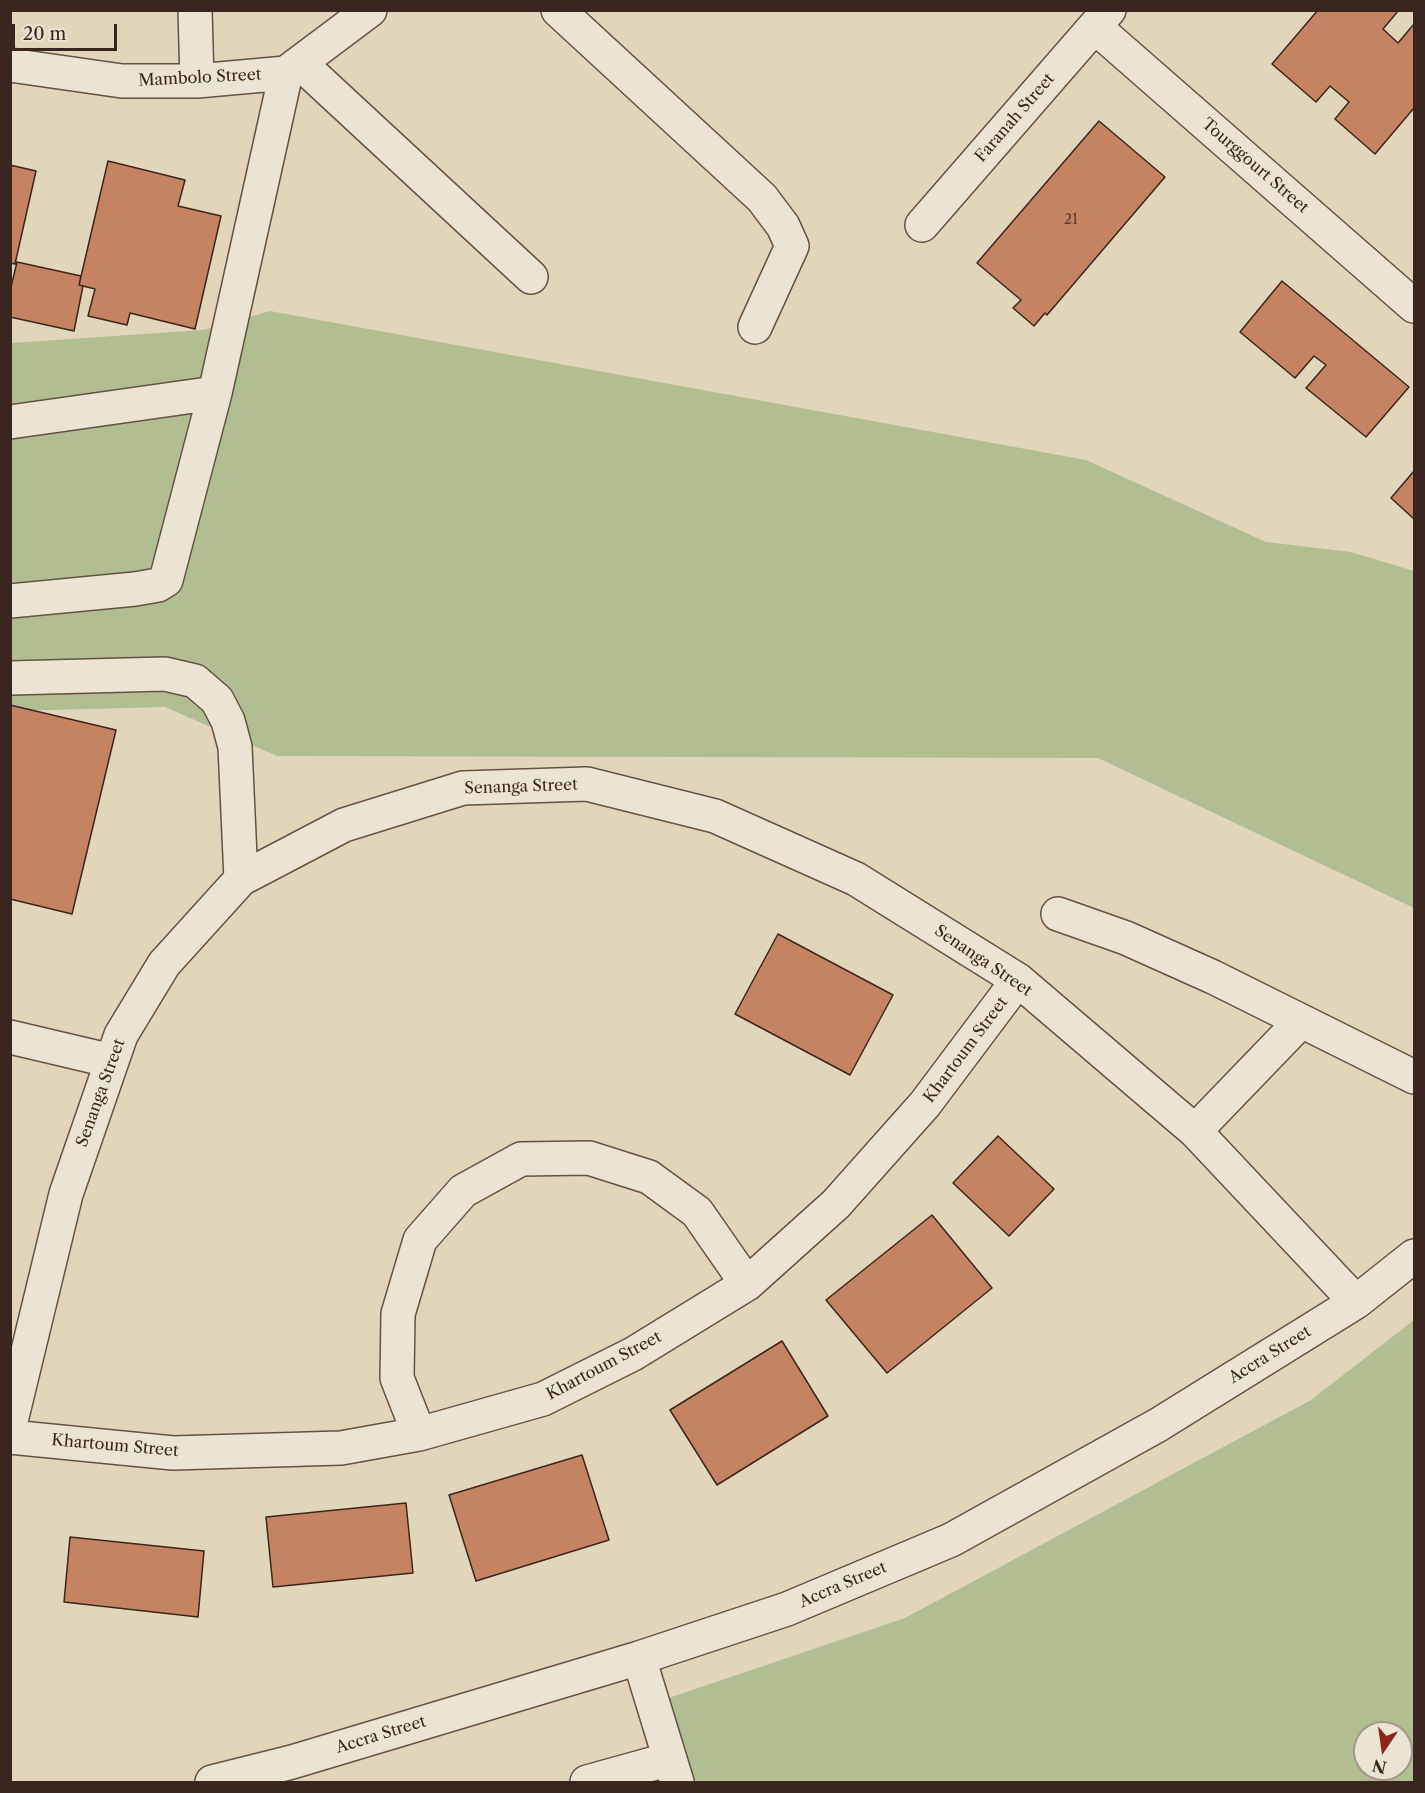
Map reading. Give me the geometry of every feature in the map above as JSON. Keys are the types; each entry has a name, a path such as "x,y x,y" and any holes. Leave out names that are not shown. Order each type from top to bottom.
{"street":[{"path":"195,10 197,81"},
{"path":"10,601 135,589 158,585 166,580 216,393 293,68 370,10"},
{"path":"558,10 762,198 783,226 792,246 755,327"},
{"name":"Faranah Street","path":"922,225 1102,19"},
{"name":"Tourggourt Street","path":"1102,19 1414,306"},
{"name":"Mambolo Street","path":"10,65 122,81 197,81 293,68"},
{"path":"293,68 531,277"},
{"path":"10,422 216,393"},
{"path":"10,678 165,674 195,681 217,700 228,721 236,747 241,879"},
{"name":"Senanga Street","path":"10,1425 66,1194 122,1035 164,964 241,879 344,825 463,788 587,784 715,816 856,879 1018,980 1195,1131 1356,1302"},
{"path":"1058,914 1126,938 1213,977 1414,1077"},
{"name":"Khartoum Street","path":"10,1437 173,1453 341,1448 419,1434 543,1399 633,1354 747,1284 836,1204 925,1104 1018,980"},
{"path":"1195,1131 1301,1020"},
{"path":"10,1036 112,1061"},
{"path":"419,1434 397,1378 398,1314 420,1240 463,1191 521,1159 589,1158 649,1177 697,1212 747,1284"},
{"name":"Accra Street","path":"212,1782 292,1762 639,1658 787,1609 951,1540 1158,1425 1356,1302 1414,1256"},
{"path":"587,1782 673,1771 639,1658"}],"green space":[{"path":"270,311 1086,460 1266,542 1351,552 1414,571 1414,908 1098,758 277,756 165,707 11,711 11,343 203,330"},
{"path":"1414,1320 1414,1782 664,1782 642,1707 905,1618 1311,1400"}],"building":[{"path":"1318,10 1399,10 1383,29 1398,43 1414,24 1414,108 1375,154 1335,119 1349,102 1330,86 1316,102 1272,64"},
{"path":"1099,121 1165,177 1047,315 1045,313 1034,326 1013,308 1021,300 977,263"},
{"path":"108,161 185,180 178,206 221,216 195,329 130,313 127,325 88,316 95,289 79,285"},
{"path":"10,165 36,171 15,264 10,263"},
{"path":"17,262 81,276 79,285 83,286 74,331 10,317 10,291"},
{"path":"1282,281 1409,387 1366,437 1306,388 1326,365 1314,356 1295,378 1240,332"},
{"path":"1414,471 1414,519 1391,498"},
{"path":"10,705 116,730 72,914 10,899"},
{"path":"778,934 893,995 850,1075 735,1014"},
{"path":"998,1136 1054,1189 1009,1236 953,1183"},
{"path":"932,1215 992,1288 887,1373 826,1300"},
{"path":"782,1341 828,1416 717,1485 670,1410"},
{"path":"582,1455 609,1540 476,1581 449,1495"},
{"path":"406,1503 413,1573 273,1587 266,1517"},
{"path":"70,1537 204,1551 198,1617 64,1602"}]}
